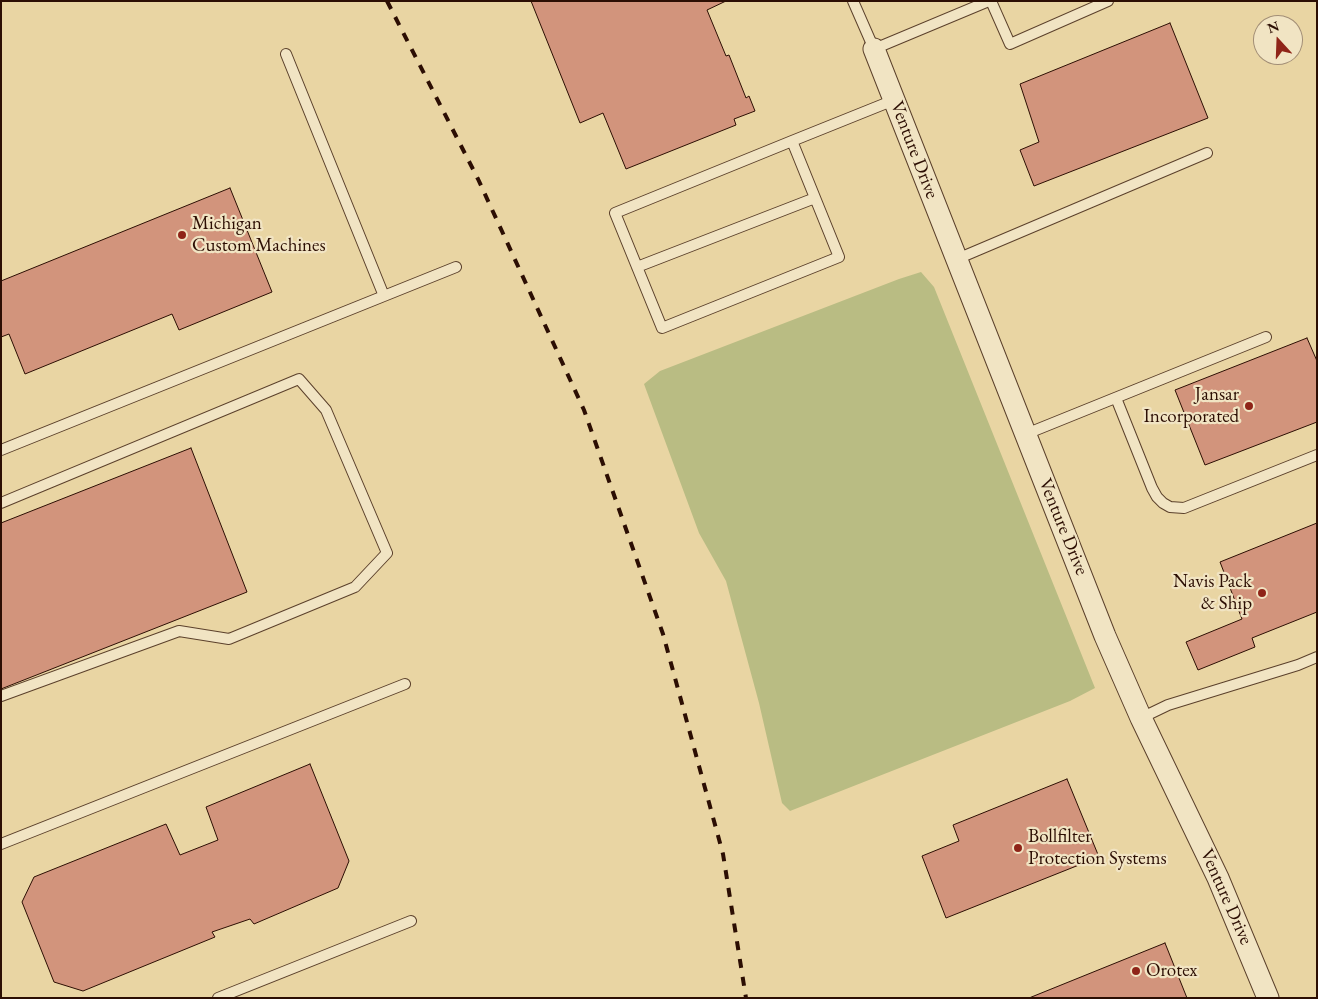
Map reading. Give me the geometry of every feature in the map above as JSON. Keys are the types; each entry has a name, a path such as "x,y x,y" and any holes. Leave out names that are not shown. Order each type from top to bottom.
{"street":[{"name":"Venture Drive","path":"874,49 1105,636 1141,718 1218,878 1268,998"}],"lane":[{"path":"853,1 874,49 990,1 1010,44 1108,1"},
{"path":"286,54 384,296"},
{"path":"792,142 839,257 662,328 615,213 894,100"},
{"path":"956,259 1207,153"},
{"path":"637,267 815,198"},
{"path":"1,450 456,267"},
{"path":"1026,434 1266,337"},
{"path":"1,503 299,379 326,410 387,553 355,587 229,639 179,631 1,696"},
{"path":"1116,398 1152,488 1157,497 1170,507 1184,508 1317,455"},
{"path":"1141,718 1168,705 1298,665 1317,657"},
{"path":"1,844 405,684"},
{"path":"218,998 411,920"}],"green space":[{"path":"921,272 934,287 1095,688 1070,701 790,811 782,803 759,703 726,581 699,533 644,384 660,371"}],"building":[{"path":"531,1 726,1 707,10 726,56 729,55 746,98 749,96 755,111 734,119 736,125 626,169 603,113 580,123"},
{"path":"1170,23 1208,118 1034,186 1020,150 1039,142 1020,84"},
{"name":"Michigan Custom Machines","path":"230,188 272,292 179,330 172,314 25,374 9,334 1,337 1,281"},
{"name":"Jansar Incorporated","path":"1307,338 1317,361 1317,422 1205,465 1175,390"},
{"path":"191,448 247,592 1,689 1,523"},
{"path":"1317,523 1317,612 1252,638 1255,647 1198,670 1186,642 1242,619 1220,562"},
{"path":"310,764 349,861 338,888 254,924 250,919 212,932 215,937 83,991 54,982 22,902 34,877 166,824 180,855 218,840 206,807"},
{"name":"Bollfilter Protection Systems","path":"1067,779 1099,857 946,918 922,856 959,841 953,825"},
{"name":"Orotex","path":"1165,943 1187,998 1029,998"}],"railway":[{"path":"387,1 478,179 584,410 663,634 723,854 746,998"}],"place":[{"name":"Michigan Custom Machines","path":"182,235"},
{"name":"Jansar Incorporated","path":"1249,406"},
{"name":"Navis Pack & Ship","path":"1262,593"},
{"name":"Bollfilter Protection Systems","path":"1018,848"},
{"name":"Orotex","path":"1136,971"}]}
